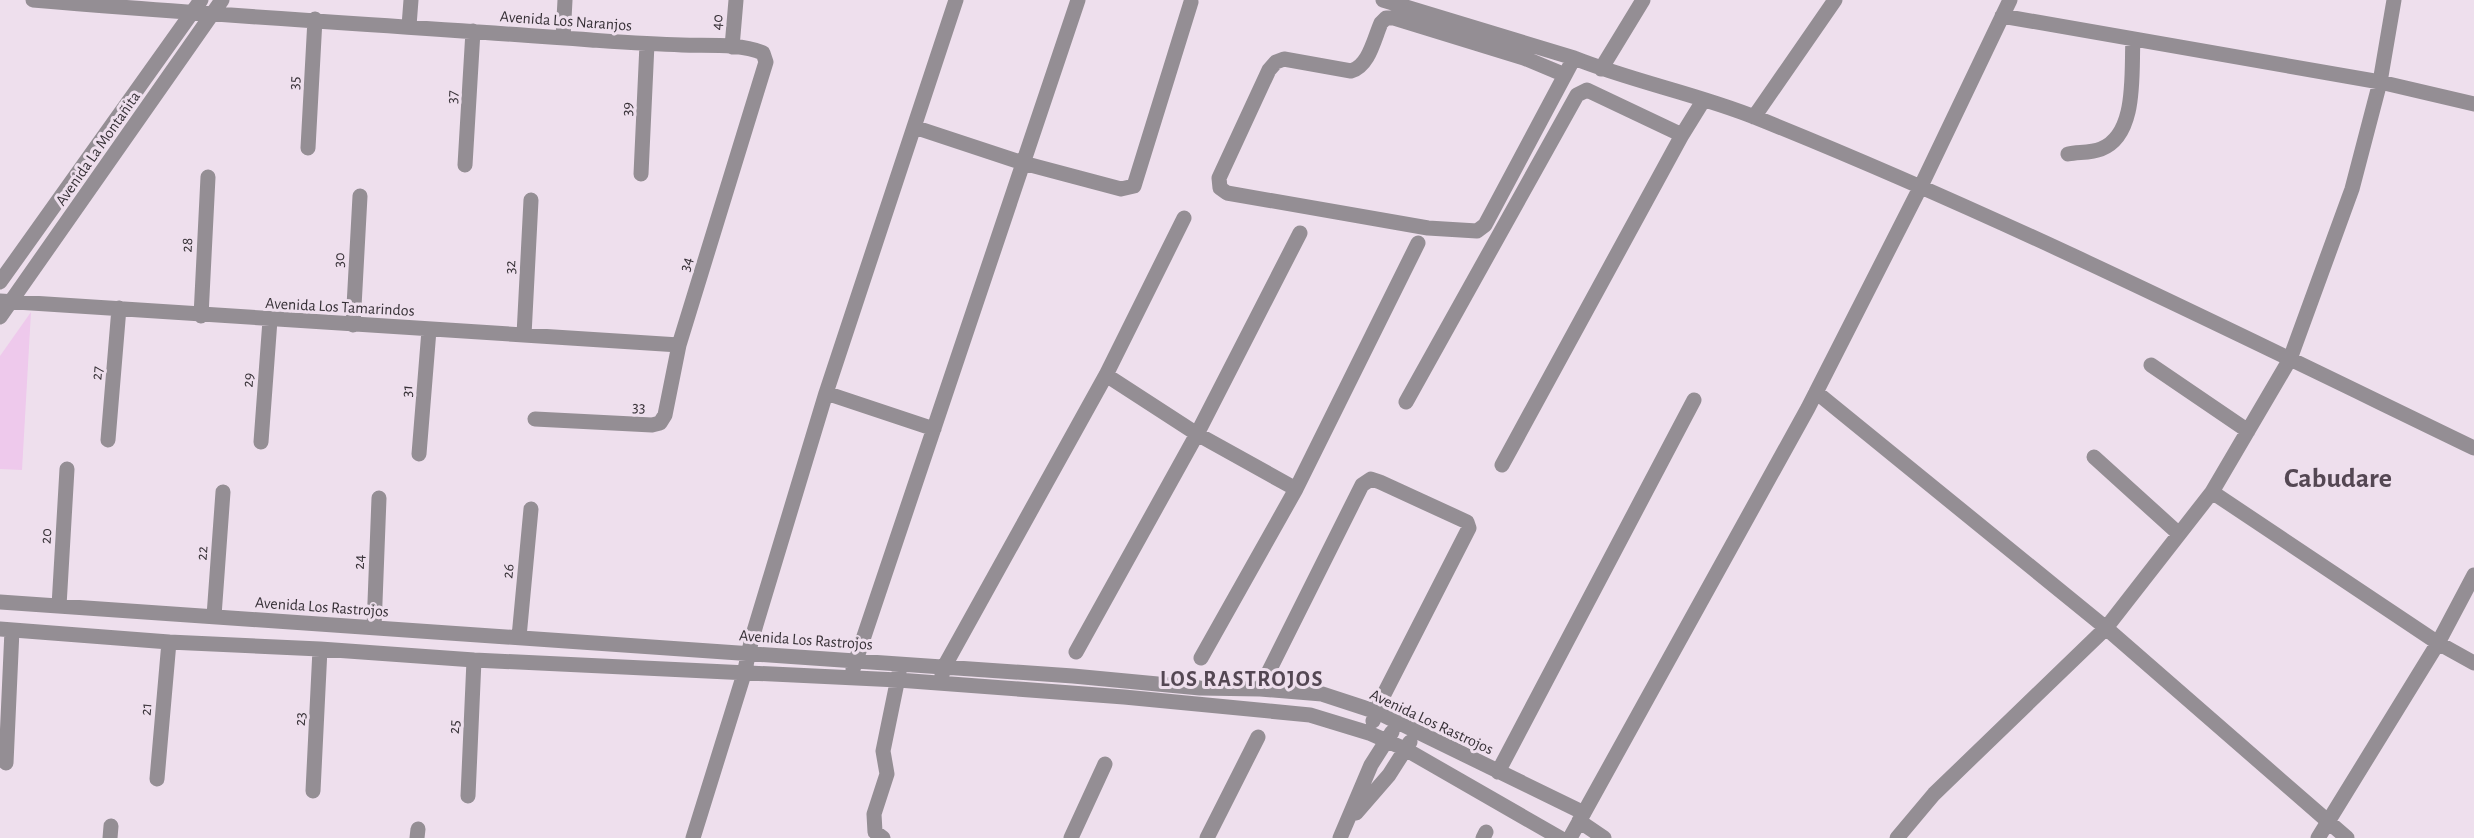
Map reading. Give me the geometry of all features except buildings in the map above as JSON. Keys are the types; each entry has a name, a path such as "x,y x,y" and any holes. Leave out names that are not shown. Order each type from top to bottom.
{"street":[{"name":"Avenida Los Naranjos","path":"33,0 192,14 315,19 647,44 732,47 763,53 766,62"},
{"name":"Avenida La Montañita","path":"0,282 201,0"},
{"name":"Avenida La Montañita","path":"0,317 6,302 222,0"},
{"path":"409,26 411,0"},
{"path":"563,38 565,0"},
{"name":"40","path":"732,47 736,0"},
{"path":"693,838 744,674 752,638 826,393 956,0"},
{"path":"850,677 1078,0"},
{"path":"1383,0 1574,58 1601,69 1754,117 1921,186 2474,448"},
{"path":"1601,69 1643,0"},
{"path":"1754,117 1834,0"},
{"path":"1570,838 1816,392 1921,186 2010,0"},
{"path":"1904,835 1934,794 2106,627 2212,492 2248,431 2290,359 2352,189 2380,82 2394,0"},
{"path":"914,127 1023,163 1121,189 1134,186 1191,2"},
{"path":"2002,16 2380,82 2474,104"},
{"path":"1565,75 1524,58 1394,18 1386,18 1381,23 1364,63 1358,69 1351,71 1284,59 1276,62 1269,70 1219,177 1220,189 1227,193 1428,228 1477,231 1485,225 1565,75 1574,58"},
{"name":"35","path":"308,148 315,19"},
{"name":"37","path":"465,165 473,31"},
{"path":"2068,154 2102,149 2123,131 2132,90 2133,39"},
{"name":"39","path":"641,174 647,44"},
{"name":"34","path":"679,345 766,62"},
{"path":"1406,402 1576,95 1587,90 1682,135"},
{"path":"1503,465 1682,135 1703,101"},
{"name":"28","path":"201,316 208,177"},
{"name":"30","path":"353,325 360,196"},
{"name":"32","path":"524,335 531,200"},
{"path":"939,683 944,667 1106,375 1184,218"},
{"path":"1076,652 1197,434 1300,233"},
{"path":"1201,658 1296,489 1418,243"},
{"name":"Avenida Los Tamarindos","path":"6,302 679,345"},
{"name":"27","path":"108,440 120,309"},
{"name":"29","path":"261,442 270,320"},
{"name":"31","path":"419,454 429,330"},
{"name":"33","path":"535,419 652,425 660,423 665,415 679,345"},
{"path":"2151,365 2248,431"},
{"path":"1106,375 1197,434 1296,489"},
{"path":"1816,392 2106,627 2347,838"},
{"path":"826,393 934,429"},
{"path":"1498,772 1694,400"},
{"path":"2094,457 2179,534"},
{"name":"20","path":"59,606 67,469"},
{"path":"1260,689 1362,485 1371,479 1467,522 1469,528 1377,712 1369,733"},
{"name":"22","path":"214,616 223,492"},
{"path":"2212,492 2438,643 2474,663"},
{"name":"24","path":"374,628 379,498"},
{"name":"26","path":"519,637 531,509"},
{"path":"2318,838 2438,643 2474,574"},
{"name":"Avenida Los Rastrojos","path":"0,602 750,653 1200,688 1260,689 1322,694 1377,712 1498,772 1582,817 1604,838"},
{"path":"6,763 6,629 169,642 320,649 474,660 898,680 1124,697 1310,715 1369,733 1405,749 1560,838"},
{"name":"21","path":"158,779 169,642"},
{"name":"23","path":"313,791 320,649"},
{"name":"25","path":"468,796 474,660"},
{"path":"882,838 875,832 874,814 887,774 883,751 901,664"},
{"path":"1343,831 1371,765 1398,722"},
{"path":"1343,831 1377,791 1417,731"},
{"path":"1207,838 1258,736"},
{"path":"1071,838 1105,764"}],"shaded area":[{"path":"31,312 22,470 0,469 0,356"}],"district":[{"name":"Cabudare","path":"2338,477"},
{"name":"LOS RASTROJOS","path":"1242,678"}]}
